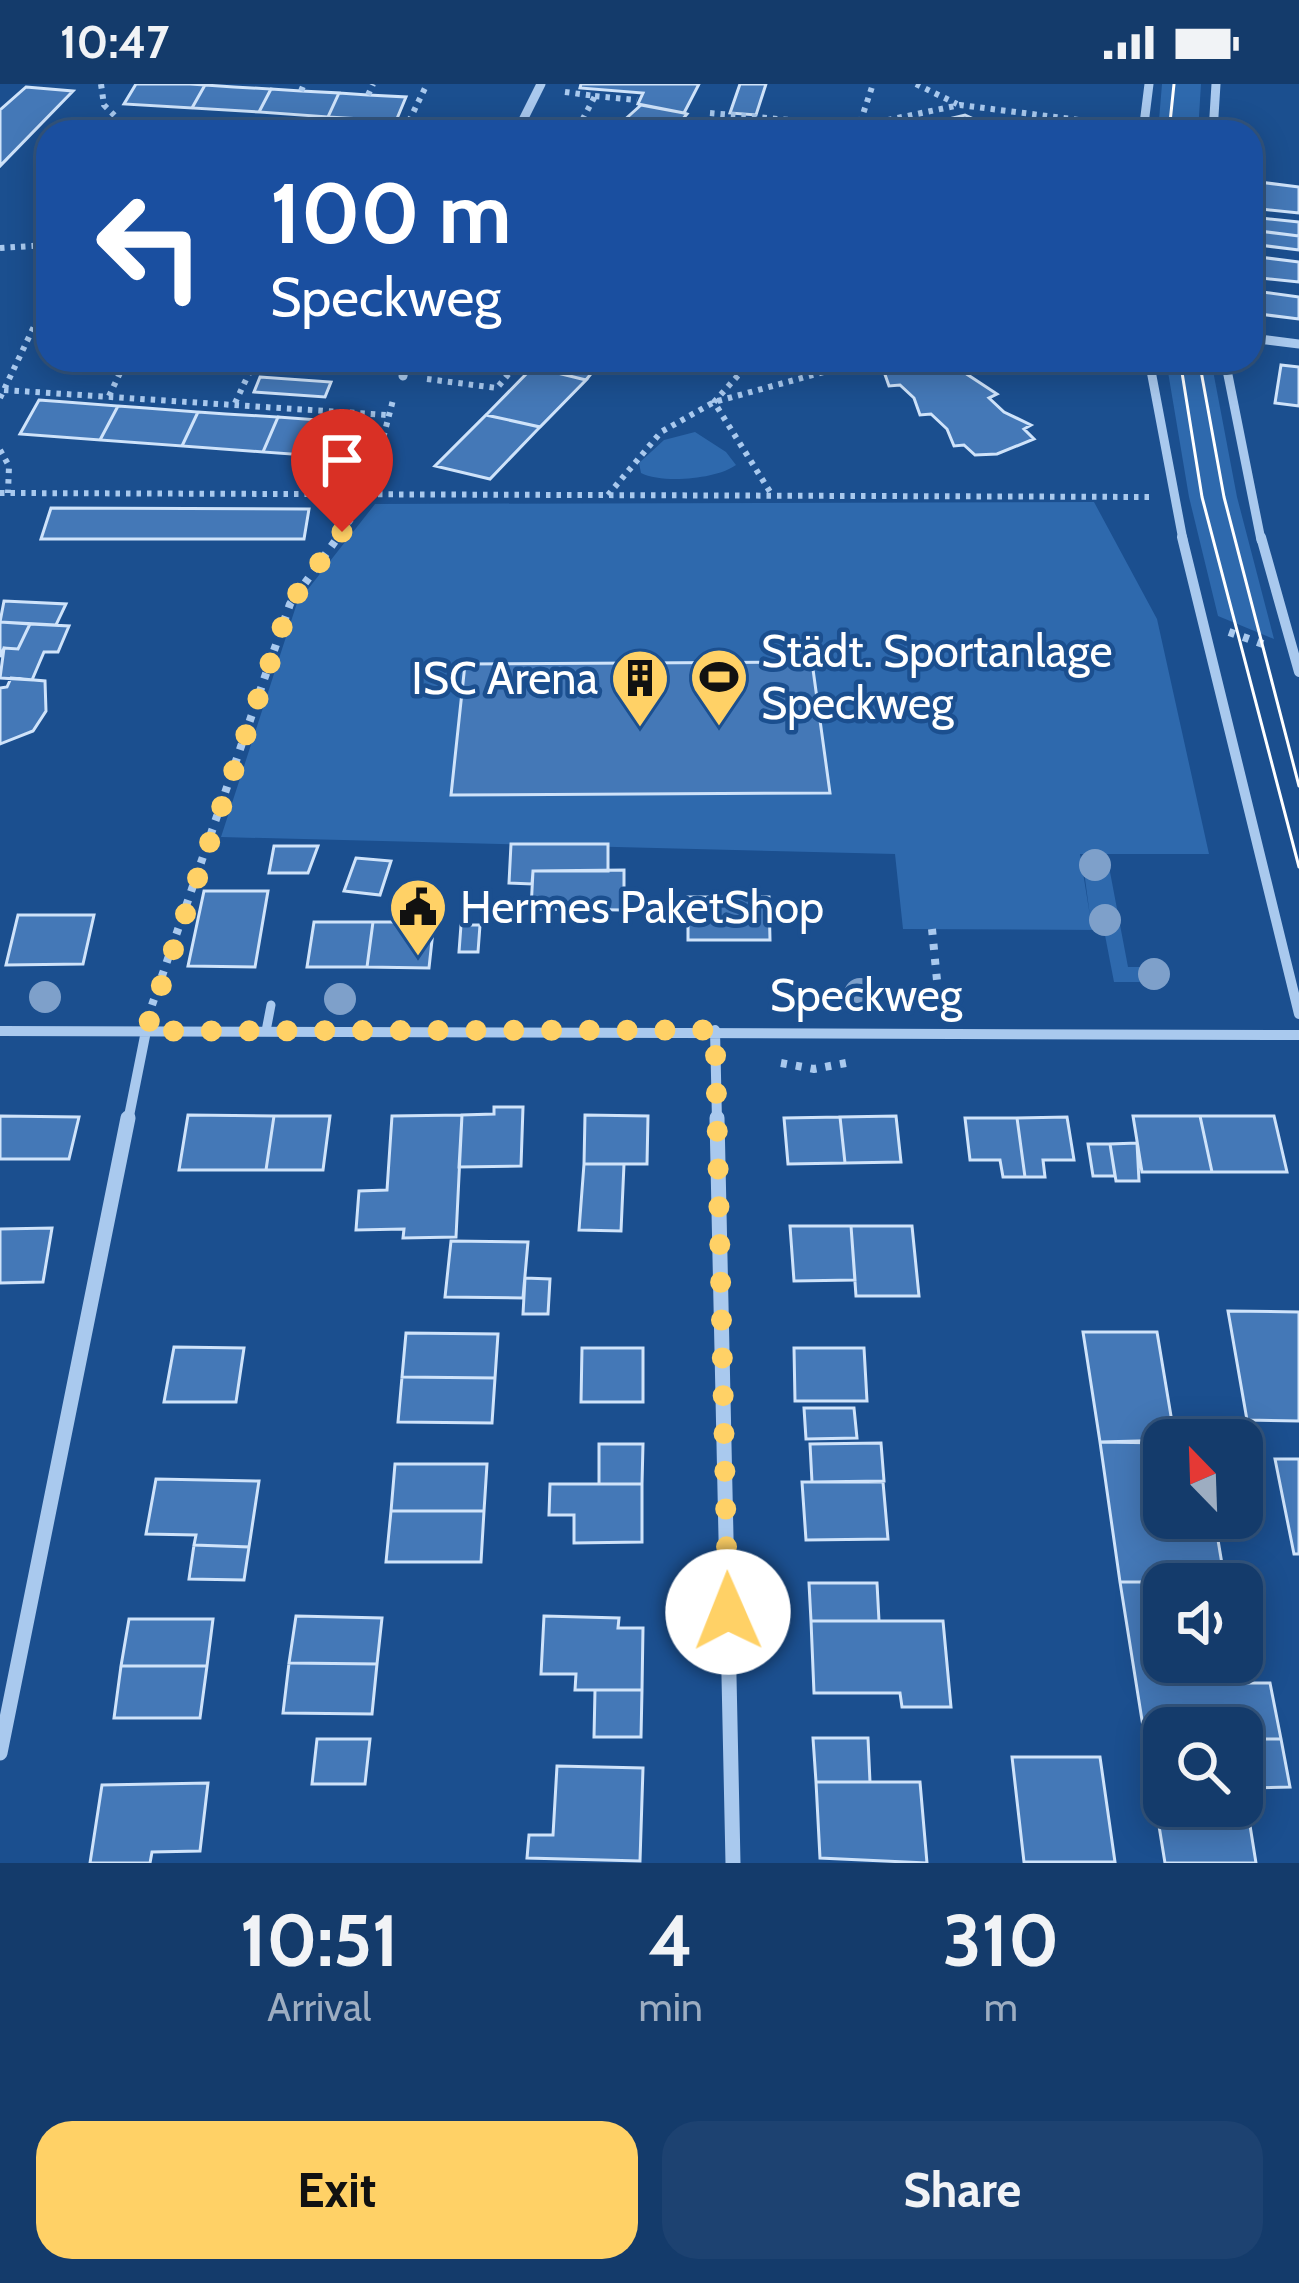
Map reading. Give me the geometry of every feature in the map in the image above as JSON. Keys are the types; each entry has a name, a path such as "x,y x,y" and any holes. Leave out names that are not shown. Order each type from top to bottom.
{"street":[{"path":"523,120 541,84"},
{"path":"1144,120 1149,84"},
{"path":"1214,120 1216,84"},
{"path":"1263,340 1299,344"},
{"path":"403,376 404,372"},
{"path":"1151,372 1172,497 1299,1014"},
{"path":"1227,372 1252,507 1299,672"},
{"path":"715,1030 734,1863"},
{"name":"Speckweg","path":"0,1031 1299,1035"},
{"path":"0,1753 146,1031"}],"lane":[{"path":"266,1031 272,1005"}],"path":[{"path":"98,84 104,105 119,120"},
{"path":"368,95 373,84"},
{"path":"410,120 428,84"},
{"path":"541,84 637,100"},
{"path":"861,120 873,84"},
{"path":"916,84 960,105 1074,120"},
{"path":"582,120 595,96"},
{"path":"896,120 960,105"},
{"path":"710,113 775,120"},
{"path":"996,120 1003,114"},
{"path":"0,248 36,246"},
{"path":"36,322 2,394 109,396 387,415"},
{"path":"109,396 122,372"},
{"path":"235,404 250,372"},
{"path":"146,1031 290,604 368,496 387,415 403,376 496,388 510,372"},
{"path":"714,402 741,372"},
{"path":"607,496 661,432 714,402 824,372"},
{"path":"714,402 772,496"},
{"path":"0,450 9,466 4,493 1172,497"},
{"path":"1222,629 1276,649"},
{"path":"932,929 943,1031"}],"shaded area":[{"path":"1162,84 1201,84 1199,120 1159,120"},
{"path":"1168,372 1213,372 1237,497 1274,639 1218,616 1189,497"},
{"path":"695,432 726,452 736,465 690,478 641,473 639,463 664,440"},
{"name":"Städt. Sportanlage Speckweg","path":"1094,502 1157,619 1209,854 1080,854 1090,916 1082,856 1107,856 1128,967 1163,967 1166,982 1114,982 1104,930 903,929 895,854 221,837 297,603 375,504"}],"building":[{"path":"136,84 205,85 192,108 124,104"},
{"path":"581,84 699,84 684,113 638,104 643,93 580,88"},
{"path":"740,84 766,84 756,115 730,113"},
{"path":"205,85 271,89 259,112 192,108"},
{"path":"26,87 73,91 45,120 36,120 36,129 0,166 0,110"},
{"path":"271,89 339,93 328,117 259,112"},
{"path":"339,93 406,97 396,120 328,117"},
{"path":"641,105 687,114 682,120 624,120"},
{"path":"1263,182 1299,187 1299,213 1263,209"},
{"path":"1263,218 1299,222 1299,236 1263,232"},
{"path":"1263,232 1299,236 1299,250 1263,246"},
{"path":"1263,258 1299,262 1299,282 1263,278"},
{"path":"1263,292 1299,297 1299,319 1263,314"},
{"path":"1281,365 1299,367 1299,406 1275,403"},
{"path":"528,372 586,380 540,427 486,415"},
{"path":"553,372 592,372 586,380"},
{"path":"884,372 964,372 997,394 989,398 1004,412 1031,425 1024,429 1034,439 997,454 975,455 964,445 954,446 947,429 931,414 920,415 914,398 900,385 889,386"},
{"path":"260,377 331,382 325,397 254,392"},
{"path":"39,400 118,406 100,440 20,434"},
{"path":"118,406 198,412 182,446 100,440"},
{"path":"198,412 278,417 263,452 182,446"},
{"path":"486,415 540,427 490,479 435,466"},
{"path":"278,417 359,423 346,458 263,452"},
{"path":"51,508 309,509 304,539 41,539"},
{"path":"4,601 66,604 56,625 0,622"},
{"path":"0,622 30,624 18,649 4,648 0,657"},
{"path":"30,624 69,626 58,652 44,652 32,680 0,678 4,648 18,649"},
{"name":"ISC Arena","path":"812,662 830,793 451,795 465,664"},
{"path":"11,678 45,681 46,711 33,731 0,744 0,688 7,687"},
{"path":"511,844 608,844 608,871 533,871 532,884 509,883"},
{"path":"274,846 318,846 308,873 269,873"},
{"path":"356,858 391,861 380,895 344,891"},
{"path":"624,870 624,910 531,909 533,871"},
{"path":"204,891 268,891 255,967 188,966"},
{"path":"688,897 769,897 770,940 688,940"},
{"path":"18,915 94,915 83,964 6,965"},
{"path":"314,922 373,922 367,967 307,967"},
{"path":"373,922 434,922 429,968 367,967"},
{"path":"461,925 480,925 478,952 459,952"},
{"path":"494,1107 523,1107 521,1166 459,1167 462,1115 494,1114"},
{"path":"188,1115 274,1116 266,1170 179,1170"},
{"path":"462,1115 456,1237 403,1238 404,1229 356,1230 359,1191 387,1190 392,1116"},
{"path":"585,1115 648,1116 647,1164 584,1164"},
{"path":"0,1116 79,1117 69,1159 0,1159"},
{"path":"274,1116 330,1116 323,1170 266,1170"},
{"path":"896,1116 901,1162 845,1163 840,1117"},
{"path":"1133,1116 1200,1116 1212,1172 1142,1172"},
{"path":"1200,1116 1274,1116 1287,1172 1212,1172"},
{"path":"840,1117 845,1163 788,1164 784,1118"},
{"path":"1067,1117 1074,1160 1043,1160 1045,1177 1025,1177 1017,1118"},
{"path":"965,1118 1017,1118 1025,1177 1003,1177 1000,1160 970,1160"},
{"path":"1137,1143 1139,1181 1116,1181 1110,1144"},
{"path":"1088,1144 1110,1144 1115,1176 1093,1176"},
{"path":"584,1164 624,1164 621,1231 579,1230"},
{"path":"790,1226 851,1226 855,1280 794,1281"},
{"path":"851,1226 912,1226 919,1296 856,1296"},
{"path":"52,1228 43,1282 0,1283 0,1229"},
{"path":"451,1241 528,1242 523,1298 445,1297"},
{"path":"525,1278 550,1279 548,1314 523,1314"},
{"path":"1228,1311 1299,1312 1299,1421 1247,1419"},
{"path":"1083,1332 1157,1332 1172,1419 1143,1419 1143,1441 1100,1442"},
{"path":"406,1333 498,1334 495,1378 402,1377"},
{"path":"174,1347 244,1348 236,1402 164,1402"},
{"path":"582,1348 643,1348 643,1402 581,1402"},
{"path":"794,1348 864,1348 867,1401 795,1401"},
{"path":"402,1377 495,1378 492,1423 398,1422"},
{"path":"804,1408 854,1408 857,1438 806,1439"},
{"path":"1100,1442 1143,1443 1143,1539 1218,1539 1222,1563 1143,1563 1143,1582 1120,1582"},
{"path":"881,1443 884,1481 812,1482 810,1444"},
{"path":"599,1444 643,1444 642,1484 599,1484"},
{"path":"1275,1459 1299,1459 1299,1554 1294,1554"},
{"path":"395,1464 487,1464 484,1511 391,1511"},
{"path":"156,1479 259,1481 249,1547 194,1545 196,1535 146,1534"},
{"path":"802,1482 883,1482 888,1539 806,1540"},
{"path":"550,1484 642,1484 642,1542 574,1543 574,1515 549,1515"},
{"path":"391,1511 484,1511 481,1562 386,1562"},
{"path":"194,1545 249,1547 244,1580 189,1579"},
{"path":"1120,1582 1143,1582 1143,1683 1270,1683 1281,1739 1263,1739 1263,1707 1143,1707 1143,1726"},
{"path":"809,1583 877,1583 879,1621 811,1621"},
{"path":"296,1616 382,1618 377,1664 289,1663"},
{"path":"544,1616 619,1618 618,1628 643,1628 642,1690 575,1690 576,1674 541,1674"},
{"path":"129,1619 213,1619 207,1666 121,1666"},
{"path":"811,1621 943,1621 951,1707 902,1707 900,1693 814,1693"},
{"path":"289,1663 377,1664 372,1714 283,1713"},
{"path":"121,1666 207,1666 200,1718 114,1718"},
{"path":"595,1690 642,1690 641,1737 594,1737"},
{"path":"813,1738 868,1738 870,1782 816,1782"},
{"path":"317,1739 370,1739 365,1784 312,1784"},
{"path":"1263,1739 1281,1739 1290,1787 1263,1788"},
{"path":"1012,1757 1100,1757 1115,1862 1024,1862"},
{"path":"557,1766 643,1768 640,1861 527,1858 529,1835 553,1835"},
{"path":"816,1782 920,1782 927,1863 820,1858"},
{"path":"208,1783 200,1851 152,1852 150,1863 90,1863 102,1785"},
{"path":"1159,1827 1250,1827 1256,1863 1165,1863"}],"tram line":[{"path":"1170,120 1174,84"},
{"path":"1182,372 1202,497 1299,867"},
{"path":"1201,372 1224,497 1299,786"}],"place":[{"name":"Städt. Sportanlage Speckweg","path":"719,728"},
{"name":"ISC Arena","path":"640,729"},
{"name":"Hermes PaketShop","path":"418,958"}],"route":[{"path":"342,532 290,604 146,1031 715,1030 728,1612"}]}
